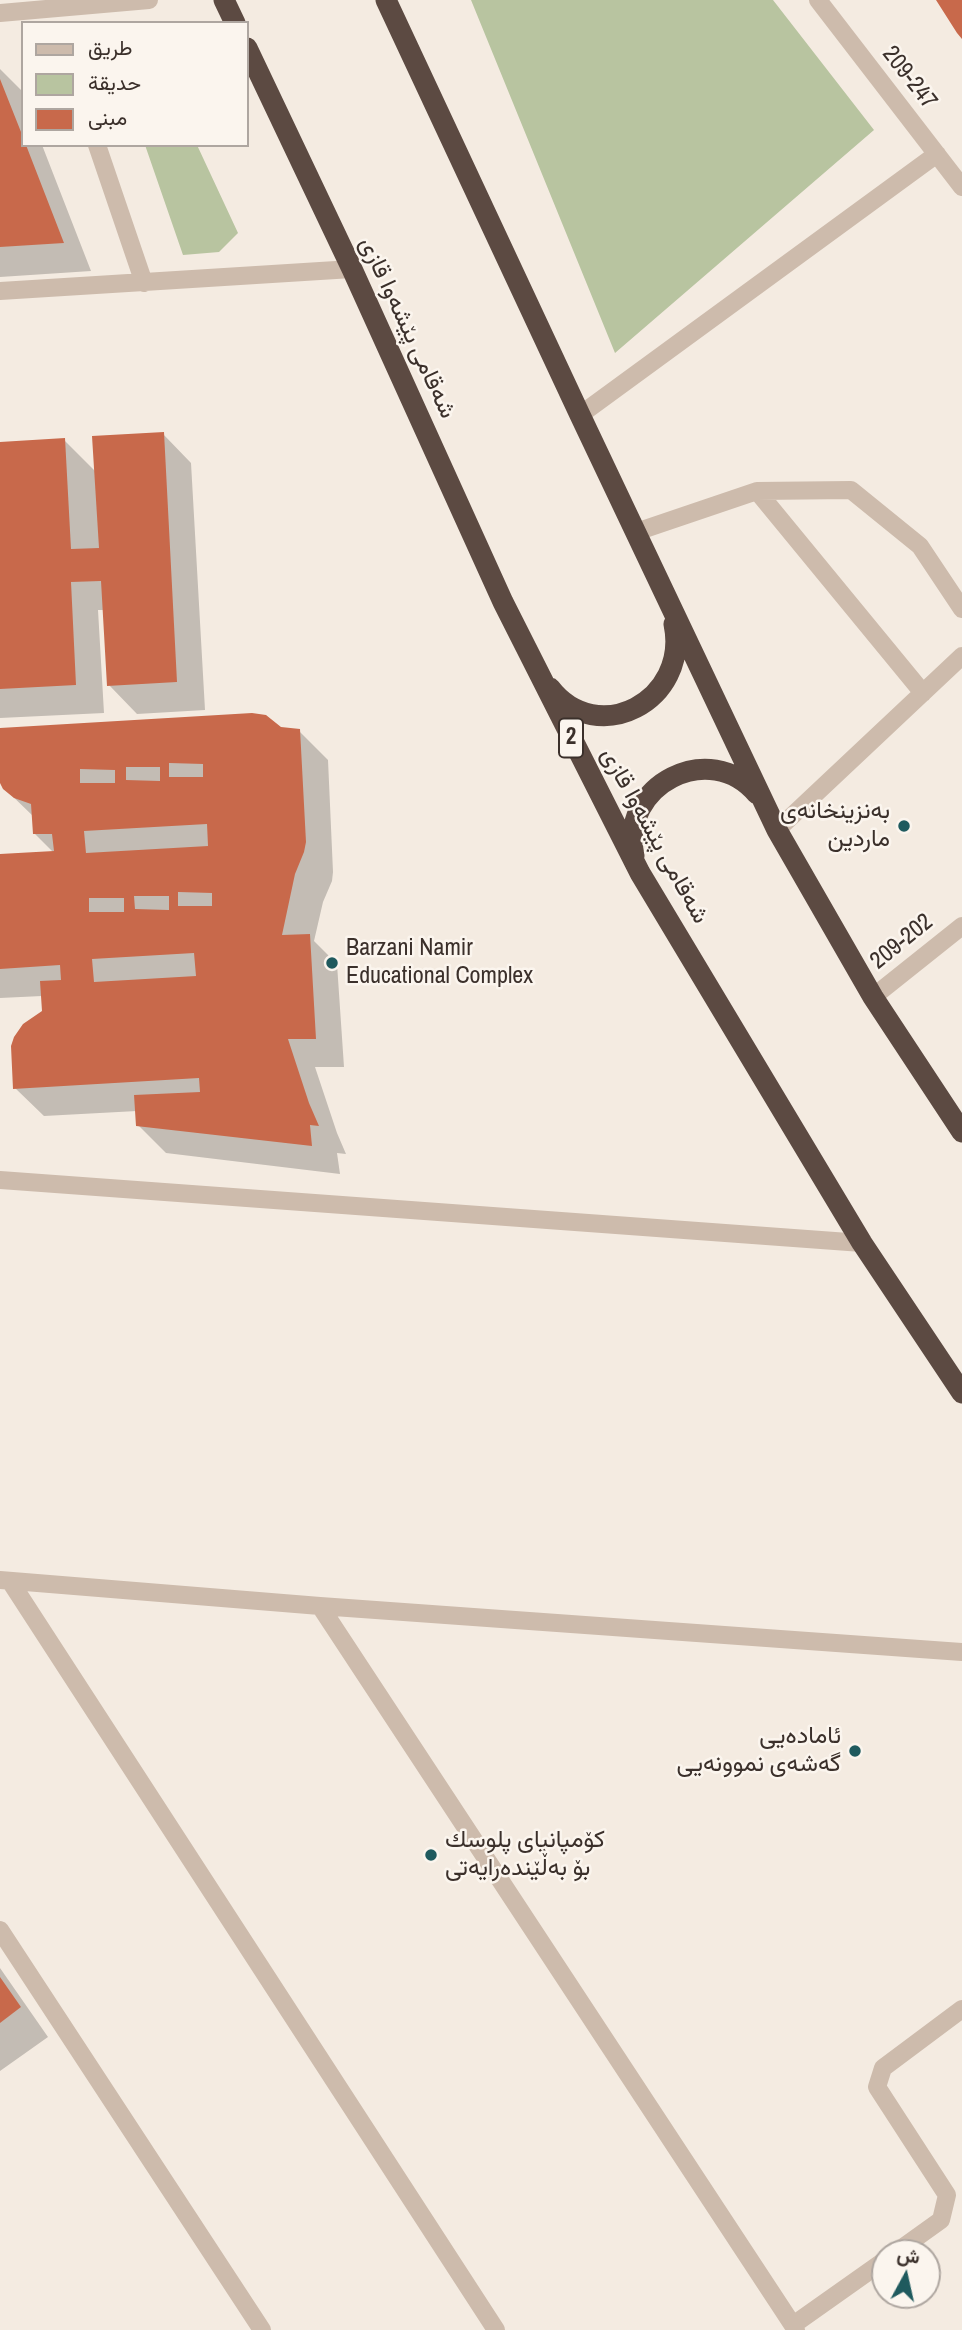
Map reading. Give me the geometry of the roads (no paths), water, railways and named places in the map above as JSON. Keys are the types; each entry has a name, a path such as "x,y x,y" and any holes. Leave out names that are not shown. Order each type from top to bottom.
{"highway":[{"path":"224,0 234,21"},
{"path":"386,0 766,807 873,997 962,1132"},
{"name":"شەقامی پێشەوا قازی","path":"248,50 352,269 500,594 640,873 862,1242 962,1393"},
{"path":"536,669 562,700 583,711 606,715 639,706 657,692 674,662 677,639 668,600"},
{"path":"640,873 632,838 637,815 641,805 657,787 676,775 710,770 733,776 752,789 766,807"}],"street":[{"path":"0,13 51,11 149,0"},
{"name":"209-247","path":"818,0 962,187"},
{"path":"98,147 144,283"},
{"path":"580,415 937,154"},
{"path":"0,291 352,269"},
{"path":"636,532 757,491 851,490 920,546 962,609"},
{"path":"757,491 923,693"},
{"path":"778,830 962,656"},
{"name":"209-202","path":"873,997 962,926"},
{"path":"0,1180 862,1242"},
{"path":"5,1580 320,1606 962,1652"},
{"path":"5,1580 496,2330"},
{"path":"320,1606 794,2328 871,2270"},
{"path":"0,1930 262,2330"},
{"path":"915,2239 941,2220 947,2195 877,2087 883,2068 962,2008"}],"place":[{"name":"بەنزینخانەی ماردین","path":"904,826"},
{"name":"Barzani Namir Educational Complex","path":"332,963"},
{"name":"ئامادەیی گەشەی نموونەیی","path":"855,1751"},
{"name":"کۆمپانیای پلوسك بۆ بەڵێندەرایەتی","path":"431,1855"}]}
